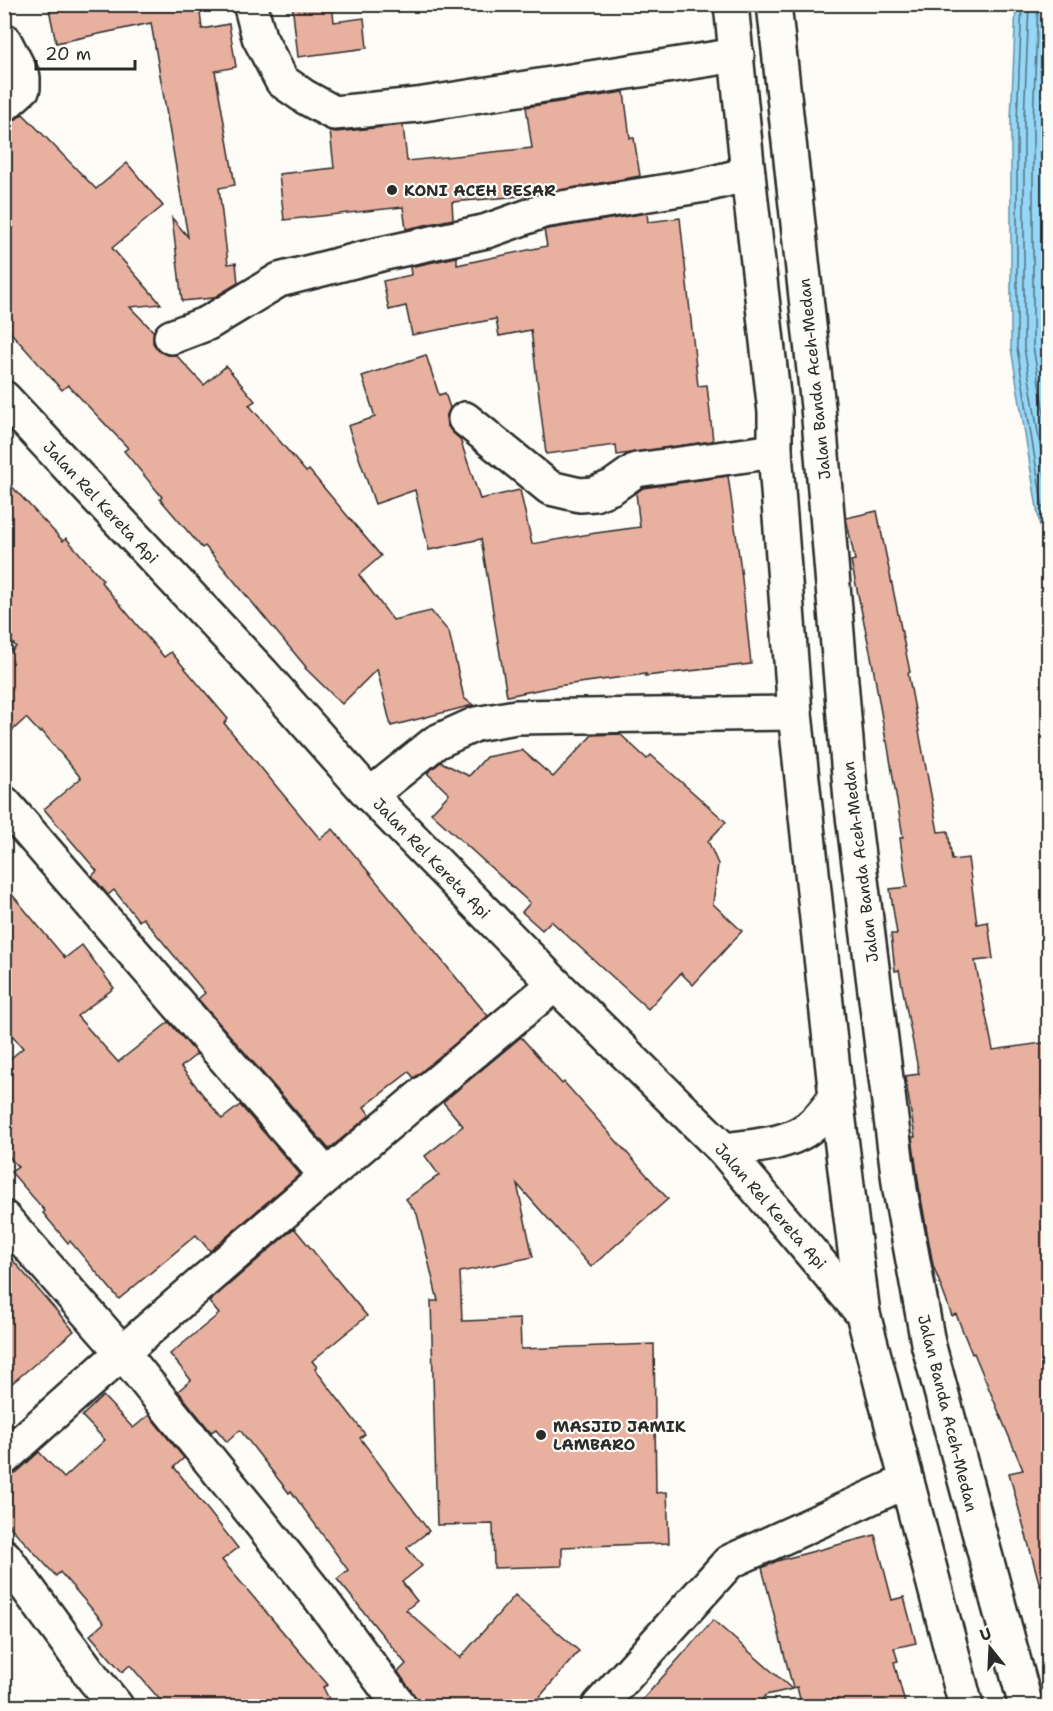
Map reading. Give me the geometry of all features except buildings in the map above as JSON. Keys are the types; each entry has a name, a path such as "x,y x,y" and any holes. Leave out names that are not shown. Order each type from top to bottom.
{"main road":[{"path":"731,4 775,412 775,451 795,713 836,1097 863,1314 966,1707"},
{"name":"Jalan Banda Aceh-Medan","path":"774,4 818,407 851,800 900,1190 928,1343 1026,1707"},
{"path":"251,7 259,37 282,81 334,113 417,105 737,55"},
{"path":"4,40 23,77 23,88 4,105"},
{"path":"171,338 208,323 279,280 381,254 487,231 543,212 705,185 748,174"},
{"name":"Jalan Rel Kereta Api","path":"4,398 254,664 370,795 555,984 724,1150 863,1314"},
{"path":"775,412 818,407"},
{"path":"465,419 550,488 580,495 594,494 612,487 636,470 775,451"},
{"path":"370,795 436,742 476,724 516,717 795,713"},
{"path":"4,803 326,1175"},
{"path":"4,1458 326,1175 555,984"},
{"path":"724,1150 770,1144 799,1134 820,1118 836,1097"},
{"path":"4,1218 122,1352 270,1534 400,1707"},
{"path":"598,1707 729,1562 907,1481"},
{"path":"4,1556 116,1707"}],"water":[{"path":"1016,5 1048,5 1048,576 1011,348 1011,120"}],"place":[{"name":"KONI ACEH BESAR","path":"392,190"},
{"name":"MASJID JAMIK LAMBARO","path":"541,1435"}]}
